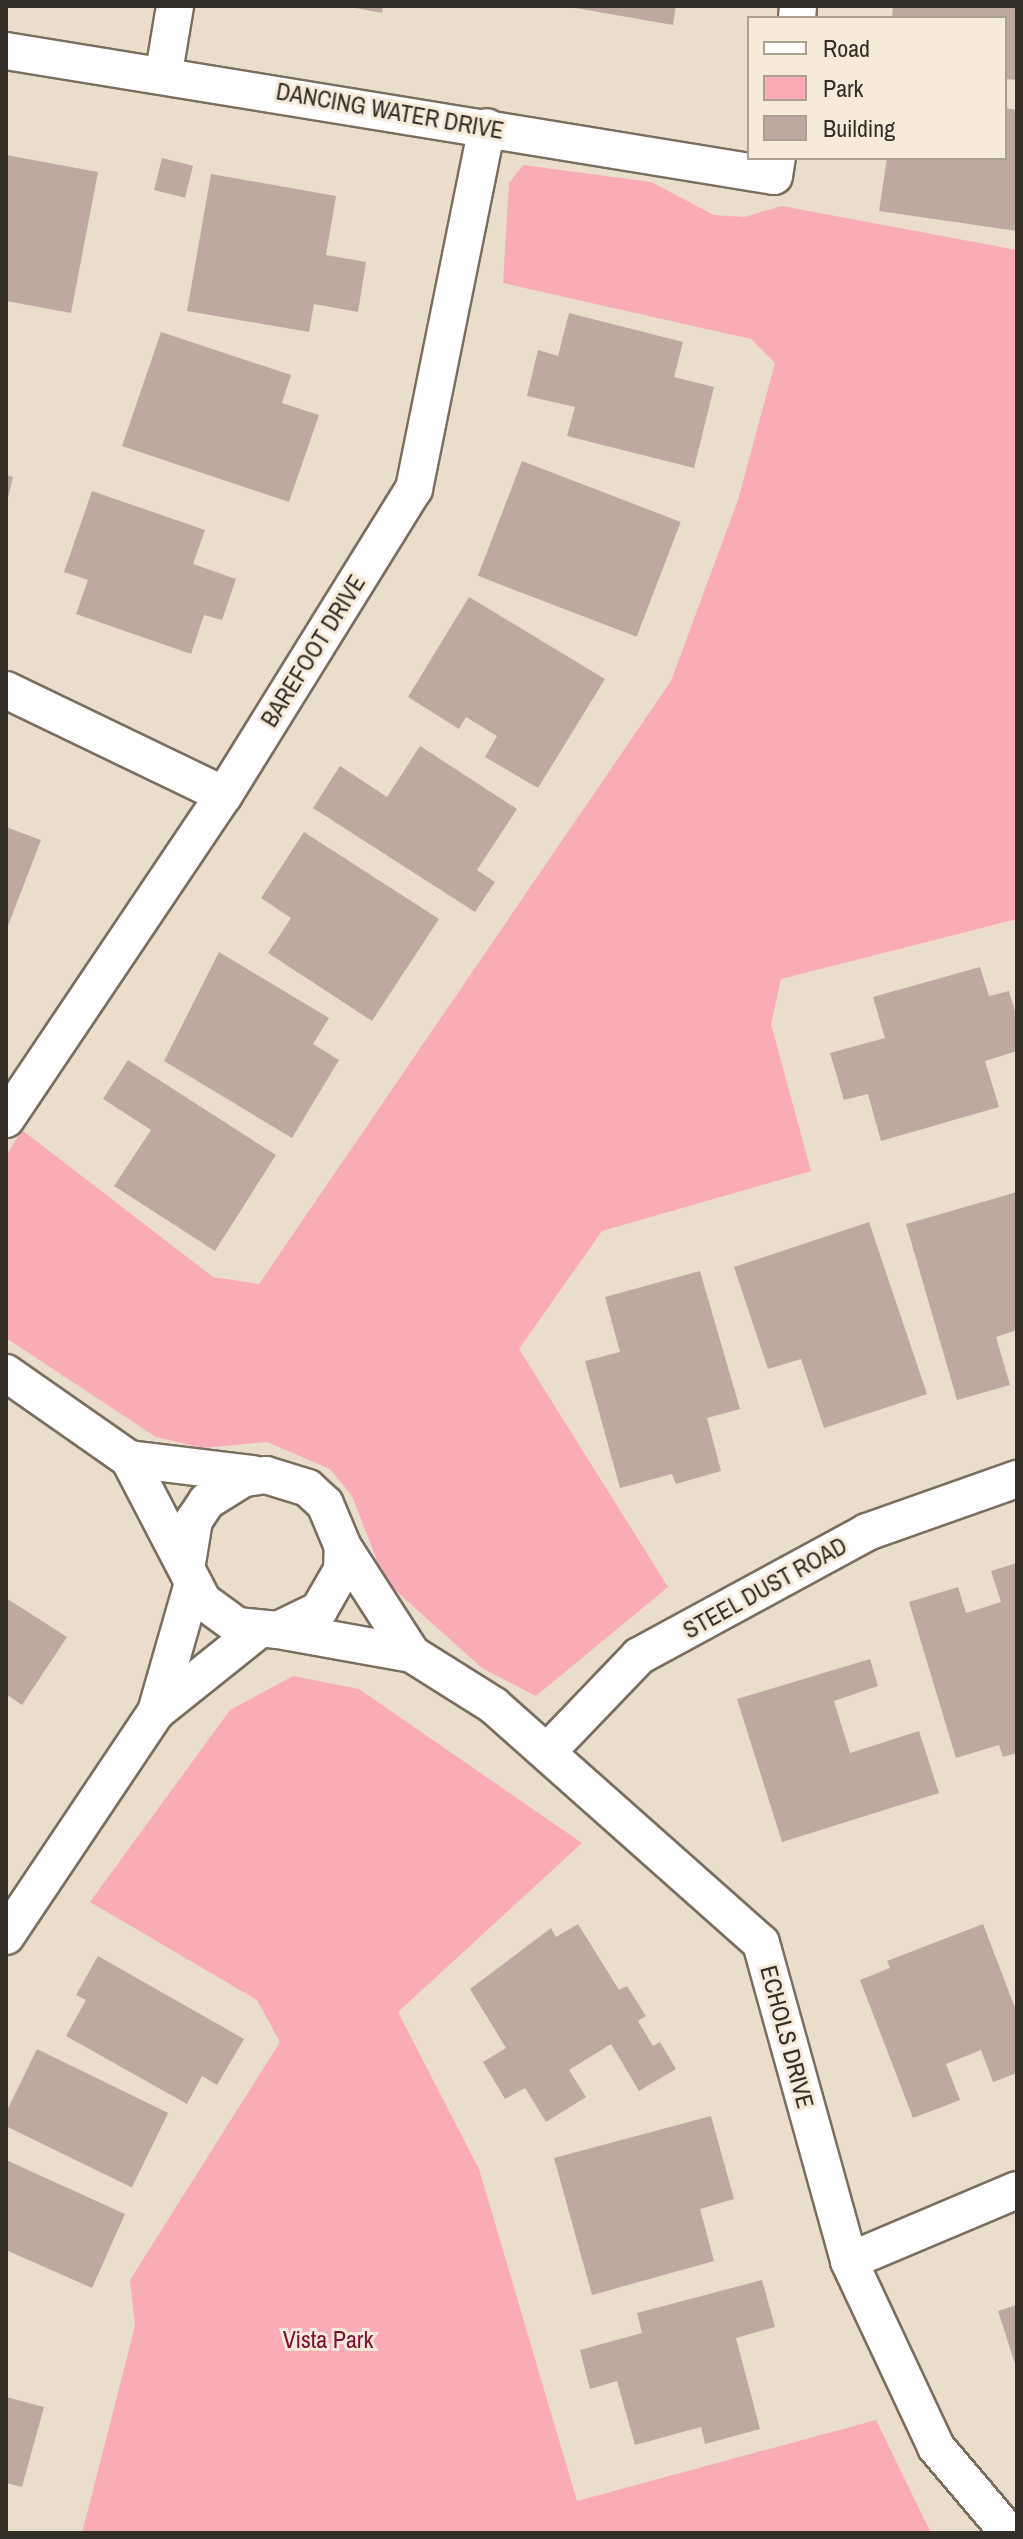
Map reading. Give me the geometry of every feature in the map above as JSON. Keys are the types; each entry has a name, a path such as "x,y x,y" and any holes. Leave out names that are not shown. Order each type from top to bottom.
{"street":[{"path":"164,72 175,6"},
{"name":"DANCING WATER DRIVE","path":"6,51 164,72 487,127 775,167"},
{"name":"BAREFOOT DRIVE","path":"6,1119 224,795 414,489 487,127"},
{"path":"6,690 224,795"},
{"path":"6,1373 129,1459 190,1573 218,1616 268,1631"},
{"path":"129,1459 266,1475 308,1488 325,1504 343,1547 334,1592 301,1623 268,1631 156,1712"},
{"path":"6,1936 156,1712 190,1573 194,1520 207,1501 224,1487 266,1475"},
{"name":"STEEL DUST ROAD","path":"548,1751 639,1656 867,1532 1017,1479"},
{"name":"ECHOLS DRIVE","path":"343,1547 412,1654"},
{"name":"ECHOLS DRIVE","path":"268,1631 412,1654 493,1705 761,1943 849,2261 936,2447 1009,2533"},
{"path":"849,2261 1017,2190"}],"green space":[{"path":"523,165 651,182 714,215 744,217 782,206 1017,250 1017,919 781,979 771,1024 811,1171 602,1231 519,1349 668,1587 536,1696 482,1668 385,1581 352,1496 330,1469 267,1442 203,1448 156,1437 6,1338 6,1156 22,1130 213,1277 259,1284 671,681 738,500 775,363 751,339 503,283 509,183"},
{"name":"Vista Park","path":"293,1676 359,1689 582,1843 398,2012 479,2169 577,2501 876,2420 931,2533 82,2533 135,2326 130,2280 280,2042 257,2000 90,1902 230,1710"}],"building":[{"path":"345,6 383,6 382,13"},
{"path":"564,6 676,6 673,25"},
{"path":"893,6 1017,6 1017,80 1007,79 1007,16 892,16"},
{"path":"1007,108 1017,110 1017,231 879,211 887,160 1007,160"},
{"path":"6,155 98,172 71,313 6,301"},
{"path":"162,158 193,166 185,198 154,190"},
{"path":"211,174 336,196 326,255 366,262 358,312 314,304 309,332 187,311"},
{"path":"569,313 683,342 674,377 714,387 694,468 567,436 575,407 527,396 538,350 558,356"},
{"path":"161,332 291,375 282,403 319,415 289,502 122,446"},
{"path":"522,461 681,522 637,637 478,576"},
{"path":"6,475 13,477 7,502 6,502"},
{"path":"92,491 205,530 193,564 236,579 222,620 204,615 191,654 76,614 88,580 64,572"},
{"path":"469,597 605,679 538,788 485,757 497,736 466,717 459,729 408,697"},
{"path":"420,746 517,809 477,870 495,882 475,912 313,808 340,766 387,797"},
{"path":"6,827 41,840 6,931"},
{"path":"304,832 439,919 372,1021 268,953 291,918 261,898"},
{"path":"219,952 329,1018 313,1044 339,1060 292,1138 164,1061"},
{"path":"980,967 989,996 1009,991 1017,1018 1017,1051 985,1061 999,1107 881,1141 868,1094 844,1100 830,1053 885,1038 873,997"},
{"path":"128,1060 276,1155 215,1251 114,1186 151,1130 103,1099"},
{"path":"1017,1192 1017,1330 996,1337 1010,1385 957,1400 906,1224"},
{"path":"869,1222 927,1394 824,1428 801,1359 768,1369 734,1267"},
{"path":"700,1271 740,1409 707,1418 721,1471 676,1484 672,1474 620,1488 585,1361 620,1352 605,1297"},
{"path":"1017,1563 1017,1753 1003,1757 999,1745 956,1758 909,1602 958,1587 966,1613 1001,1602 991,1571"},
{"path":"6,1598 67,1637 22,1705 6,1694"},
{"path":"870,1659 878,1686 834,1701 850,1753 919,1731 939,1793 782,1842 737,1699"},
{"path":"578,1924 619,1990 627,1986 646,2016 638,2021 653,2046 660,2042 676,2069 639,2091 611,2044 569,2070 586,2097 546,2122 525,2088 505,2099 483,2062 506,2048 470,1989 551,1928 556,1937"},
{"path":"983,1924 1017,2013 1017,2073 993,2082 981,2050 946,2064 960,2100 913,2118 860,1980 890,1968 887,1961"},
{"path":"98,1956 244,2039 217,2085 202,2076 187,2104 66,2036 86,2000 76,1995"},
{"path":"37,2049 168,2113 132,2188 6,2126 6,2113"},
{"path":"711,2116 734,2199 700,2209 714,2261 592,2295 554,2158"},
{"path":"6,2160 125,2214 92,2288 6,2250"},
{"path":"762,2280 775,2327 736,2338 760,2429 705,2444 701,2427 635,2445 617,2381 590,2389 580,2350 642,2333 637,2313"},
{"path":"1017,2305 1017,2367 1016,2367 998,2311"},
{"path":"6,2397 44,2407 22,2487 6,2483"}]}
